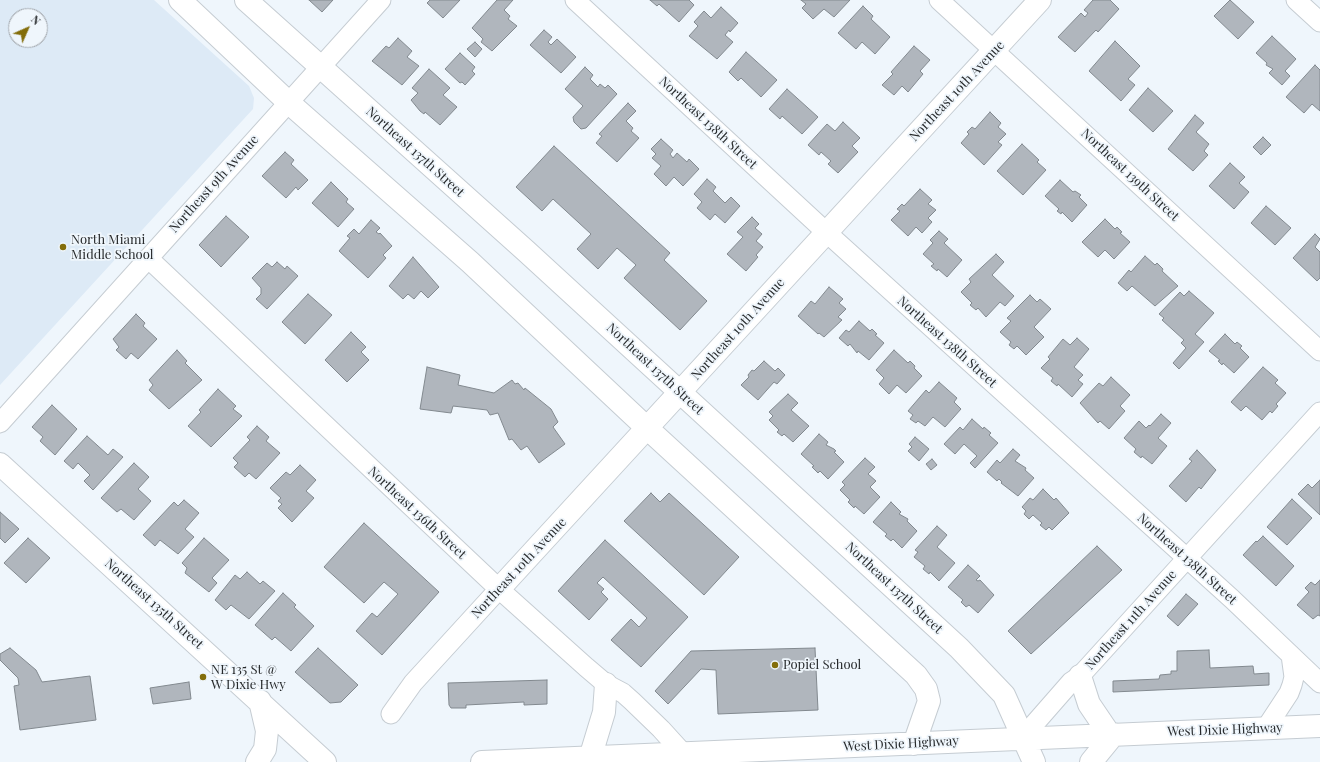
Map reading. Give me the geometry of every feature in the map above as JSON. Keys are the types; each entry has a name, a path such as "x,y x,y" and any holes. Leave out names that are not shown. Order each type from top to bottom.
{"street":[{"path":"180,0 288,102 470,262 647,428 830,595 922,683 929,695 929,702 914,744"},
{"name":"Northeast 137th Street","path":"246,0 319,67 526,250 980,669 1004,695 1034,762"},
{"name":"Northeast 9th Avenue","path":"0,423 319,67 381,0"},
{"name":"Northeast 138th Street","path":"575,0 826,232 1186,559 1320,683"},
{"name":"Northeast 139th Street","path":"940,0 1320,351"},
{"name":"Northeast 10th Avenue","path":"391,714 412,683 1040,0"},
{"path":"1296,0 1320,22"},
{"name":"Northeast 136th Street","path":"148,258 499,589 606,684 622,693 632,701 662,729 688,758"},
{"name":"Northeast 11th Avenue","path":"1022,738 1071,682 1080,676 1320,412"},
{"name":"Northeast 135th Street","path":"0,464 325,762"},
{"path":"1266,728 1289,693 1292,685 1294,676 1291,655"},
{"path":"1080,676 1089,704 1112,734 1090,762"},
{"path":"590,758 604,712 606,684"},
{"path":"257,762 265,749 267,731 260,701"},
{"name":"West Dixie Highway","path":"482,762 590,758 777,756 914,744 1022,738 1320,726"}],"shaded area":[{"name":"North Miami Middle School","path":"0,0 154,0 249,86 254,98 253,109 0,385"}],"building":[{"path":"309,0 333,0 322,12"},
{"path":"430,0 460,0 443,18 427,3"},
{"path":"497,0 513,0 504,10 510,16 508,19 517,26 492,51 481,42 483,39 472,28"},
{"path":"650,0 689,0 694,5 679,22 659,4 657,6"},
{"path":"801,0 850,0 834,17 824,9 813,19 802,8 806,4"},
{"path":"1093,0 1110,0 1119,9 1098,32 1096,30 1075,52 1058,37 1081,13 1085,17 1088,13 1084,10"},
{"path":"1230,0 1254,22 1238,39 1214,16"},
{"path":"863,6 873,16 871,19 890,37 875,54 862,42 856,49 838,33"},
{"path":"721,7 738,23 725,35 733,42 717,59 689,36 698,26 694,22 704,11 711,18"},
{"path":"544,30 552,37 548,42 551,45 557,39 576,57 561,73 530,45"},
{"path":"1272,36 1296,59 1285,71 1290,76 1282,85 1269,73 1273,69 1266,65 1267,63 1256,53"},
{"path":"398,38 412,51 407,57 419,66 402,85 372,61 386,46 389,48"},
{"path":"1115,41 1140,66 1128,79 1135,85 1121,101 1089,71"},
{"path":"475,42 482,49 475,57 467,49"},
{"path":"914,46 930,60 920,71 923,74 908,92 902,86 894,95 882,85 893,74 891,72"},
{"path":"746,52 777,80 761,97 741,78 738,81 729,72"},
{"path":"460,53 475,67 472,71 475,74 465,85 462,82 460,83 445,69"},
{"path":"1315,65 1320,70 1320,111 1312,104 1304,113 1286,97"},
{"path":"585,67 593,75 590,79 598,87 600,84 605,88 608,85 617,94 586,128 581,129 574,122 573,117 583,106 565,89"},
{"path":"429,69 450,88 443,95 457,107 440,125 425,112 424,114 420,111 411,100 418,93 412,88"},
{"path":"1148,88 1173,111 1153,132 1129,110"},
{"path":"787,89 818,117 802,134 782,116 780,119 769,109"},
{"path":"628,103 636,111 626,121 633,128 631,131 639,138 617,162 596,143 602,136 599,134"},
{"path":"990,112 1001,123 998,127 1006,134 998,142 1002,145 984,165 961,143 969,134 967,132 972,127 975,129"},
{"path":"1195,115 1204,123 1196,132 1209,144 1204,151 1208,155 1193,171 1168,149"},
{"path":"843,122 860,138 852,146 858,152 838,173 828,164 831,161 821,152 819,155 808,145 827,124 835,131"},
{"path":"1263,137 1271,145 1261,155 1253,147"},
{"path":"661,139 673,150 670,154 673,158 677,153 687,162 689,159 699,169 683,186 674,177 666,186 654,174 661,166 652,158 656,154 651,149"},
{"path":"1022,144 1039,160 1037,162 1046,170 1023,195 997,171"},
{"path":"554,146 670,253 664,260 707,301 680,330 624,278 636,265 617,248 598,269 577,249 591,234 553,199 542,211 516,187"},
{"path":"285,152 294,160 291,164 308,180 298,190 296,187 286,198 262,176"},
{"path":"1230,163 1245,177 1239,183 1249,192 1234,209 1209,186"},
{"path":"707,179 716,187 713,191 725,203 731,197 740,206 725,223 715,214 710,220 697,208 702,202 694,194"},
{"path":"1060,180 1073,192 1075,191 1081,195 1079,197 1087,205 1072,222 1062,212 1061,214 1057,211 1059,209 1045,196"},
{"path":"331,182 348,199 346,202 354,209 338,227 312,203"},
{"path":"920,189 932,200 928,204 936,210 928,218 932,222 922,233 916,227 908,236 891,220 900,211 897,209 902,204 904,206"},
{"path":"1266,206 1291,228 1275,245 1251,223"},
{"path":"226,216 249,237 221,267 199,245"},
{"path":"752,217 759,224 755,228 762,234 756,241 763,247 756,255 758,257 746,271 727,254 743,237 737,232"},
{"path":"1105,219 1115,229 1117,227 1122,232 1120,233 1130,242 1114,259 1105,250 1098,257 1082,242"},
{"path":"371,220 380,228 376,232 379,234 380,233 392,246 383,255 386,258 368,278 339,251 350,238 347,236 354,229 359,234"},
{"path":"939,231 948,239 944,243 962,260 947,277 938,269 937,271 931,266 934,264 923,254 933,243 930,240"},
{"path":"1315,234 1320,239 1315,247 1320,252 1320,278 1317,281 1293,258"},
{"path":"996,254 1004,262 992,275 1014,296 1005,306 1000,302 986,317 978,308 976,310 970,305 972,303 961,292 971,282 969,279"},
{"path":"1145,256 1155,265 1157,263 1163,269 1162,271 1178,286 1155,306 1132,286 1127,291 1118,283 1129,270 1131,272"},
{"path":"413,257 439,287 428,298 421,291 414,299 408,294 403,299 389,286"},
{"path":"277,262 285,269 287,266 298,276 267,309 256,299 261,294 261,288 252,278 267,263 272,267"},
{"path":"829,287 843,299 839,303 846,309 838,317 842,320 824,337 819,333 818,334 798,316 811,301 815,304"},
{"path":"1189,291 1214,313 1195,334 1204,342 1179,369 1173,363 1186,348 1181,343 1184,340 1162,320 1164,318 1159,314 1180,292 1184,296"},
{"path":"308,294 332,315 305,344 282,322"},
{"path":"1030,295 1037,302 1040,299 1051,309 1034,327 1044,337 1026,355 1017,346 1014,349 1009,345 1011,342 1000,332 1011,321 1007,318"},
{"path":"136,314 145,323 143,326 157,339 138,359 131,353 126,359 116,350 119,347 113,339"},
{"path":"859,321 870,331 872,329 877,334 875,335 884,343 869,360 858,351 857,353 850,344 848,346 839,338 846,330 849,332"},
{"path":"351,332 366,347 361,352 369,360 347,382 325,360"},
{"path":"1225,334 1235,344 1237,342 1242,346 1240,348 1249,357 1234,373 1223,363 1222,365 1218,361 1220,360 1209,351"},
{"path":"1077,338 1089,349 1074,367 1083,375 1078,380 1083,384 1072,397 1058,384 1057,386 1051,381 1053,378 1041,368 1050,359 1048,357 1063,339 1070,345"},
{"path":"177,350 187,361 185,363 202,380 169,409 149,390 153,385 149,380"},
{"path":"894,350 908,363 910,361 915,366 914,368 922,376 906,393 897,385 889,394 879,384 884,378 876,370"},
{"path":"764,361 775,371 778,368 785,375 777,384 774,382 758,400 741,385 749,377 748,375 752,370 754,371"},
{"path":"427,367 460,375 458,385 494,393 512,380 515,384 518,383 524,390 525,388 551,409 558,422 553,427 565,444 539,463 527,446 521,450 512,439 509,440 498,413 490,415 487,410 453,406 451,413 420,409"},
{"path":"1263,367 1278,380 1275,383 1286,393 1276,404 1278,406 1272,413 1270,411 1262,420 1246,406 1241,411 1231,402"},
{"path":"1111,377 1130,395 1120,406 1125,411 1109,429 1100,421 1098,423 1080,403 1099,383 1103,386"},
{"path":"939,382 957,398 954,402 961,409 945,427 933,417 925,426 918,421 916,423 910,419 913,415 908,411 926,390 929,393"},
{"path":"218,389 236,406 233,409 242,416 211,447 188,426 201,412 199,410"},
{"path":"788,394 798,403 791,410 809,426 793,442 784,434 782,436 777,432 779,430 769,420 773,416 769,412"},
{"path":"52,405 77,429 55,455 40,441 43,437 32,427"},
{"path":"1161,414 1171,423 1158,438 1167,446 1152,464 1134,452 1136,449 1124,438 1139,421 1146,428 1149,425 1150,426"},
{"path":"972,419 983,429 984,427 991,433 989,435 998,443 975,468 970,463 977,456 964,444 955,454 944,444 960,427 963,430"},
{"path":"257,426 269,437 266,441 280,453 256,479 249,473 245,477 234,467 238,463 233,458 250,440 247,437"},
{"path":"819,434 828,442 826,445 834,449 836,451 834,452 844,462 828,479 820,471 818,473 812,467 814,466 801,454"},
{"path":"87,436 108,455 113,449 123,457 93,490 84,481 90,475 78,463 73,469 64,461"},
{"path":"915,437 929,449 919,461 908,451 912,447 909,444"},
{"path":"1013,449 1020,455 1015,461 1026,468 1025,470 1034,478 1018,496 1001,483 1002,482 999,479 997,481 987,472 997,460 1000,463"},
{"path":"1197,450 1216,470 1201,489 1199,487 1186,502 1169,486 1192,461 1189,459"},
{"path":"865,458 875,467 868,474 876,481 870,487 880,497 864,514 848,502 850,500 840,490 845,485 842,482"},
{"path":"932,459 937,465 931,470 926,464"},
{"path":"134,463 149,477 138,489 151,501 134,520 121,509 117,512 101,498"},
{"path":"300,465 316,480 306,491 314,498 292,522 278,508 282,504 278,501 281,498 270,488 286,472 290,475"},
{"path":"1320,480 1320,515 1298,494 1308,484 1312,488"},
{"path":"1043,489 1054,500 1056,498 1069,513 1052,530 1049,527 1046,530 1040,525 1042,523 1033,515 1029,519 1024,514 1026,511 1022,507 1030,498 1033,500"},
{"path":"651,493 660,502 669,493 739,557 704,595 624,521"},
{"path":"1292,499 1312,518 1287,545 1267,527"},
{"path":"184,500 199,513 185,529 194,537 178,554 160,540 155,546 143,535 174,502 178,506"},
{"path":"891,502 901,512 899,514 908,519 907,521 917,531 902,548 893,539 891,541 885,536 887,534 873,522"},
{"path":"0,512 19,529 5,543 0,538"},
{"path":"364,523 439,592 382,655 356,631 372,613 377,617 398,594 384,582 364,603 324,567"},
{"path":"937,526 947,535 937,547 955,563 939,581 930,572 929,574 923,569 925,566 914,557 918,552 915,550"},
{"path":"1263,536 1294,566 1276,586 1243,555"},
{"path":"28,538 50,558 26,583 4,563"},
{"path":"204,538 229,560 212,578 217,583 209,592 185,573 187,568 182,563"},
{"path":"605,540 688,617 641,667 611,640 631,619 639,627 647,618 603,577 597,583 604,589 601,592 608,599 589,620 558,591"},
{"path":"1097,546 1122,570 1031,654 1008,631"},
{"path":"968,565 980,576 976,580 980,580 994,595 978,613 969,605 966,607 961,602 963,600 948,587"},
{"path":"247,572 260,584 263,581 275,591 249,619 231,605 226,610 215,600 235,575 240,579"},
{"path":"1320,580 1320,616 1318,615 1313,619 1297,605 1309,592 1305,588 1311,582 1315,585"},
{"path":"283,593 296,605 294,607 314,626 291,651 275,637 272,640 255,625"},
{"path":"1186,594 1198,604 1178,626 1167,616"},
{"path":"10,648 36,670 42,682 90,676 96,720 20,730 14,686 19,685 18,678 0,660 0,654"},
{"path":"318,648 358,685 341,702 330,703 295,672"},
{"path":"815,648 818,710 718,714 716,670 701,669 668,704 655,691 691,651"},
{"path":"1209,650 1210,668 1253,666 1254,674 1269,673 1269,685 1113,692 1113,681 1159,679 1160,675 1171,674 1171,671 1177,671 1177,651"},
{"path":"547,680 547,704 524,705 524,702 466,705 466,708 451,708 449,705 448,683"},
{"path":"189,682 191,699 153,704 150,688"}],"place":[{"name":"North Miami Middle School","path":"63,247"},
{"name":"Popiel School","path":"775,665"},
{"name":"NE 135 St @ W Dixie Hwy","path":"203,677"}]}
